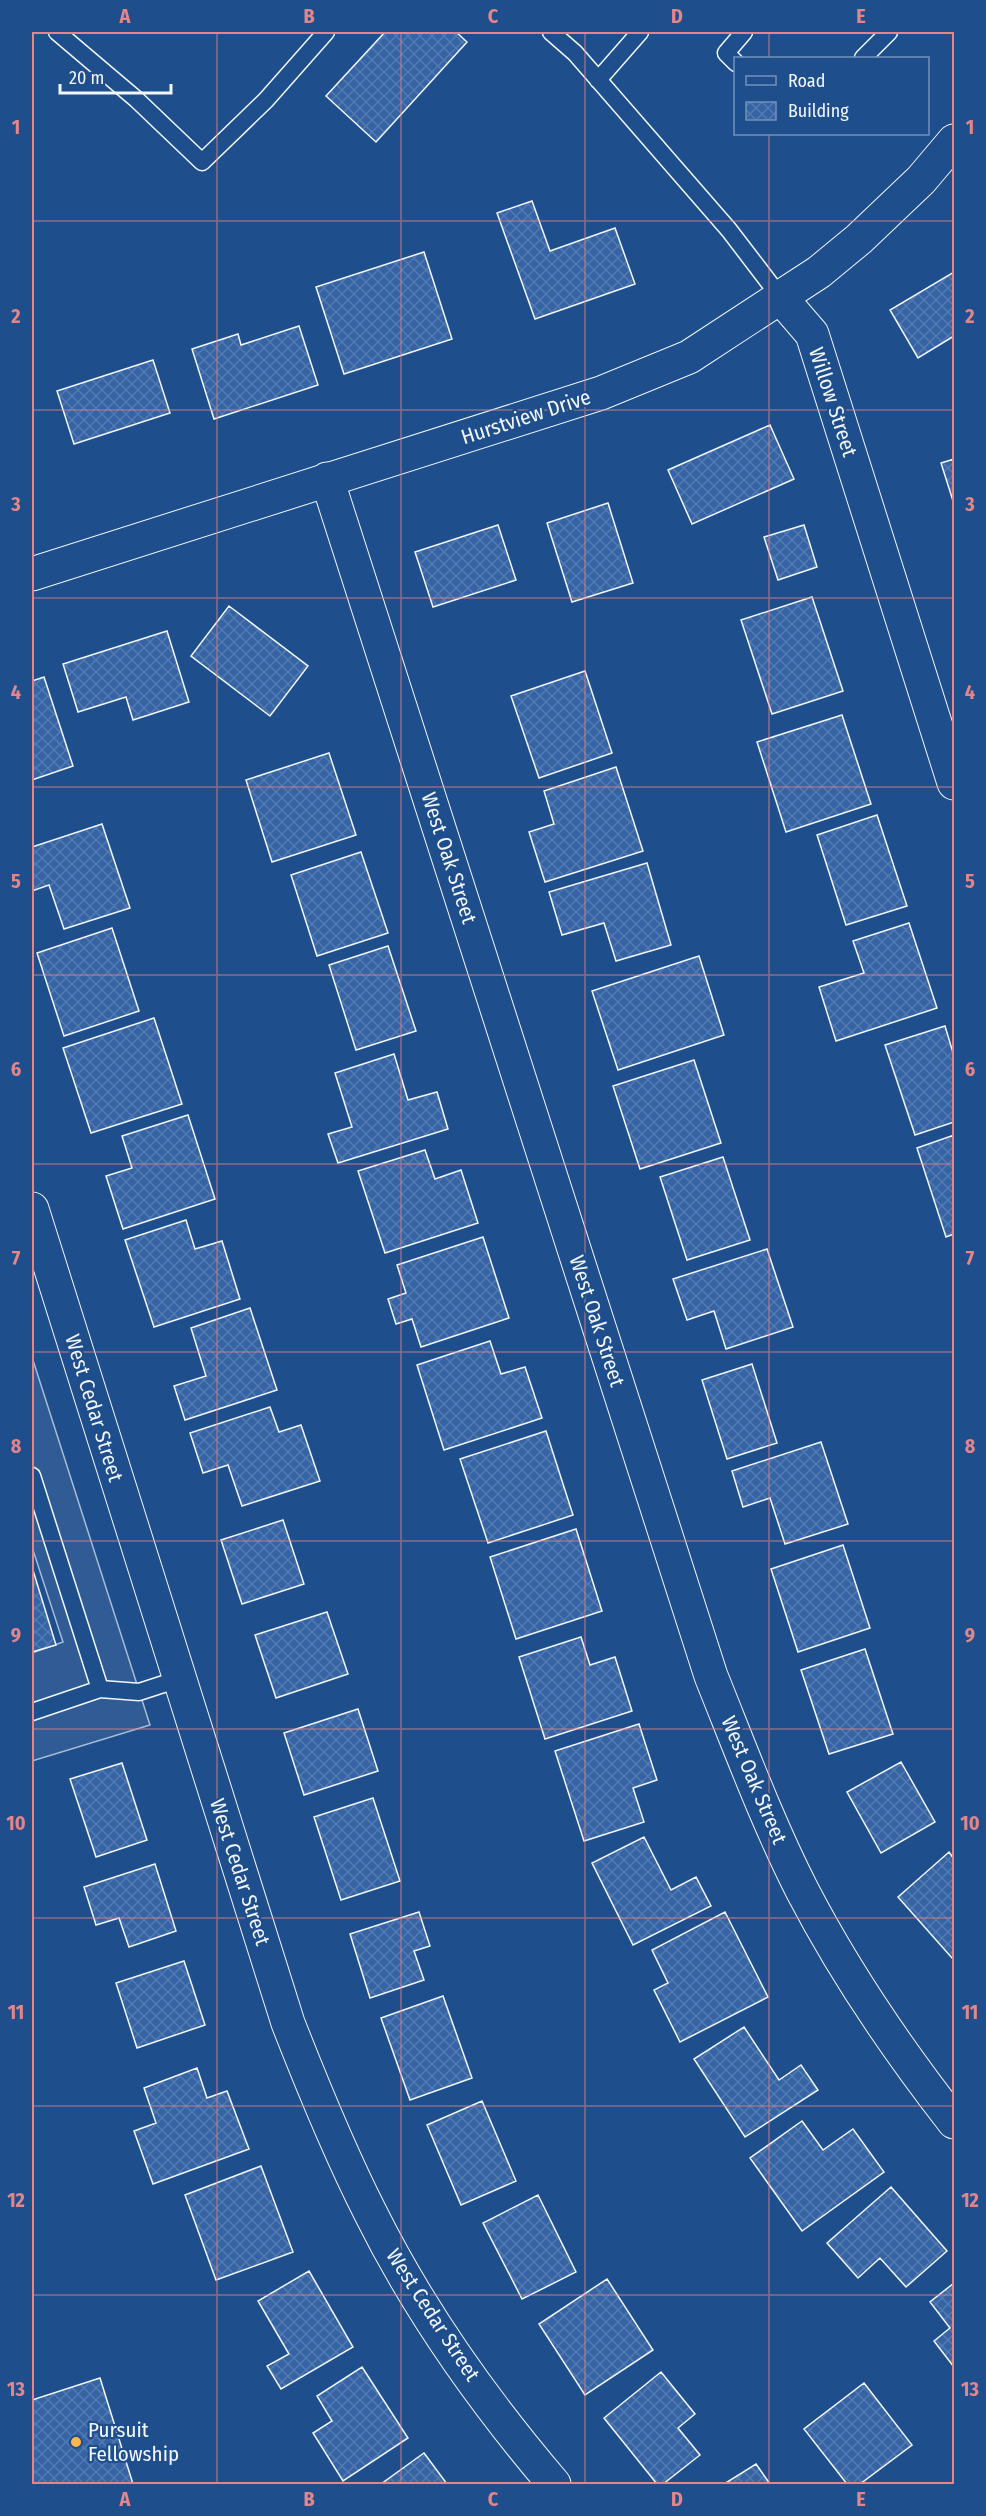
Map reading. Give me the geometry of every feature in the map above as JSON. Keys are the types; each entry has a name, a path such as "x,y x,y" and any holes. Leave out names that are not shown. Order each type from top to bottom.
{"street":[{"name":"Hurstview Drive","path":"32,574 601,393 689,357 819,272 860,239 921,180 954,141"},
{"name":"Willow Street","path":"781,298 812,334 954,783"},
{"name":"West Oak Street","path":"327,479 711,1676 779,1841 802,1890 882,2025 954,2122"},
{"name":"West Cedar Street","path":"32,1209 288,2024 330,2130 371,2214 416,2294 464,2367 554,2484"}],"lane":[{"path":"57,32 136,99 202,162 266,100 327,32"},
{"name":"Willow Street","path":"550,32 575,53 729,231 781,298"},
{"path":"598,80 640,32"},
{"path":"734,62 726,53 744,32"},
{"path":"865,57 890,32"},
{"path":"32,1476 100,1689"},
{"path":"32,1712 100,1689 139,1692 179,1679"}],"shaded area":[{"path":"32,1357 150,1725 32,1761 32,1653 63,1642 32,1547"}],"building":[{"path":"385,32 456,32 467,42 376,142 326,96"},
{"path":"532,201 550,251 615,228 635,284 535,319 497,213"},
{"path":"424,252 452,339 344,374 316,287"},
{"path":"954,272 954,336 918,358 890,310"},
{"path":"299,326 318,385 214,419 192,349 238,334 241,345"},
{"path":"153,360 170,413 74,444 57,391"},
{"path":"770,425 794,479 692,524 668,470"},
{"path":"954,459 954,504 941,463"},
{"path":"608,503 633,583 572,602 547,523"},
{"path":"498,525 516,580 433,607 415,552"},
{"path":"804,525 817,567 778,580 764,537"},
{"path":"812,597 843,691 772,714 741,620"},
{"path":"229,606 308,666 270,716 191,656"},
{"path":"167,631 189,702 133,720 126,697 78,712 63,664"},
{"path":"585,671 612,753 539,778 511,696"},
{"path":"44,677 73,766 32,780 32,681"},
{"path":"842,715 871,804 786,832 757,742"},
{"path":"329,753 356,835 272,862 246,780"},
{"path":"616,767 643,851 545,882 529,832 554,824 544,791"},
{"path":"877,815 907,906 846,925 817,835"},
{"path":"102,824 130,908 64,929 49,885 32,891 32,847"},
{"path":"361,852 388,933 317,956 291,875"},
{"path":"647,863 671,945 616,961 604,923 562,935 549,892"},
{"path":"909,923 937,1008 836,1041 819,987 864,973 853,941"},
{"path":"112,928 139,1011 64,1036 37,953"},
{"path":"388,946 416,1031 356,1050 329,965"},
{"path":"699,956 724,1035 618,1070 592,991"},
{"path":"154,1018 182,1104 91,1133 63,1048"},
{"path":"945,1026 954,1056 954,1122 915,1135 885,1045"},
{"path":"394,1054 408,1100 437,1092 448,1129 338,1163 328,1134 352,1127 335,1073"},
{"path":"694,1060 721,1143 640,1169 613,1086"},
{"path":"188,1115 215,1199 123,1229 106,1176 132,1168 122,1136"},
{"path":"954,1135 954,1234 946,1237 917,1148"},
{"path":"425,1150 435,1179 461,1170 478,1223 385,1253 358,1171"},
{"path":"723,1157 750,1240 687,1260 660,1177"},
{"path":"186,1220 195,1249 222,1241 240,1299 154,1327 125,1240"},
{"path":"483,1237 509,1318 421,1347 412,1319 396,1324 388,1299 406,1293 397,1265"},
{"path":"767,1249 793,1327 726,1349 714,1311 687,1320 673,1279"},
{"path":"250,1308 277,1390 185,1420 174,1386 206,1376 191,1328"},
{"path":"490,1341 501,1374 525,1367 542,1418 444,1450 417,1365"},
{"path":"752,1364 777,1443 727,1459 702,1380"},
{"path":"270,1407 279,1432 301,1425 320,1481 242,1506 228,1465 203,1473 190,1433"},
{"path":"546,1431 573,1515 488,1543 460,1459"},
{"path":"821,1442 848,1524 785,1544 770,1498 743,1507 732,1471"},
{"path":"283,1520 304,1584 242,1604 221,1540"},
{"path":"576,1529 602,1611 516,1639 490,1557"},
{"path":"843,1545 870,1628 798,1652 771,1569"},
{"path":"32,1567 56,1645 32,1652"},
{"path":"327,1612 348,1674 276,1698 255,1635"},
{"path":"581,1637 590,1665 615,1657 632,1711 545,1739 519,1657"},
{"path":"865,1649 893,1734 829,1754 801,1670"},
{"path":"358,1709 378,1771 304,1795 284,1733"},
{"path":"639,1724 657,1780 633,1788 644,1822 584,1841 555,1751"},
{"path":"901,1762 935,1822 881,1853 847,1792"},
{"path":"122,1763 147,1840 96,1857 70,1779"},
{"path":"373,1798 400,1881 341,1900 314,1817"},
{"path":"644,1837 671,1890 696,1877 711,1906 633,1945 592,1863"},
{"path":"949,1852 954,1859 954,1956 952,1958 898,1897"},
{"path":"155,1864 176,1931 129,1947 119,1918 96,1925 84,1887"},
{"path":"419,1912 430,1946 414,1951 424,1980 370,1998 350,1934"},
{"path":"725,1912 768,1997 680,2042 654,1990 668,1983 652,1950"},
{"path":"184,1961 205,2025 137,2048 116,1983"},
{"path":"443,1996 472,2078 410,2100 381,2018"},
{"path":"744,2027 779,2080 801,2065 818,2090 745,2137 694,2059"},
{"path":"197,2068 207,2098 227,2091 249,2149 153,2184 134,2131 156,2123 144,2088"},
{"path":"482,2101 516,2181 461,2205 427,2125"},
{"path":"802,2121 823,2150 853,2129 884,2172 802,2231 750,2158"},
{"path":"261,2166 293,2252 216,2280 185,2195"},
{"path":"891,2187 947,2251 906,2287 880,2258 858,2278 827,2243"},
{"path":"538,2195 576,2272 522,2299 483,2223"},
{"path":"309,2271 353,2347 281,2389 267,2366 289,2354 258,2301"},
{"path":"607,2279 653,2350 585,2395 539,2324"},
{"path":"954,2283 954,2367 934,2341 950,2328 930,2302"},
{"path":"362,2367 408,2438 343,2481 313,2433 332,2421 317,2396"},
{"path":"661,2372 695,2414 678,2428 700,2455 663,2484 657,2484 604,2418"},
{"name":"Pursuit Fellowship","path":"100,2378 133,2484 32,2484 32,2400"},
{"path":"864,2383 912,2445 860,2484 847,2484 804,2429"},
{"path":"424,2453 447,2484 381,2484"},
{"path":"756,2464 770,2484 724,2484"}],"place":[{"name":"Pursuit Fellowship","path":"76,2442"}]}
